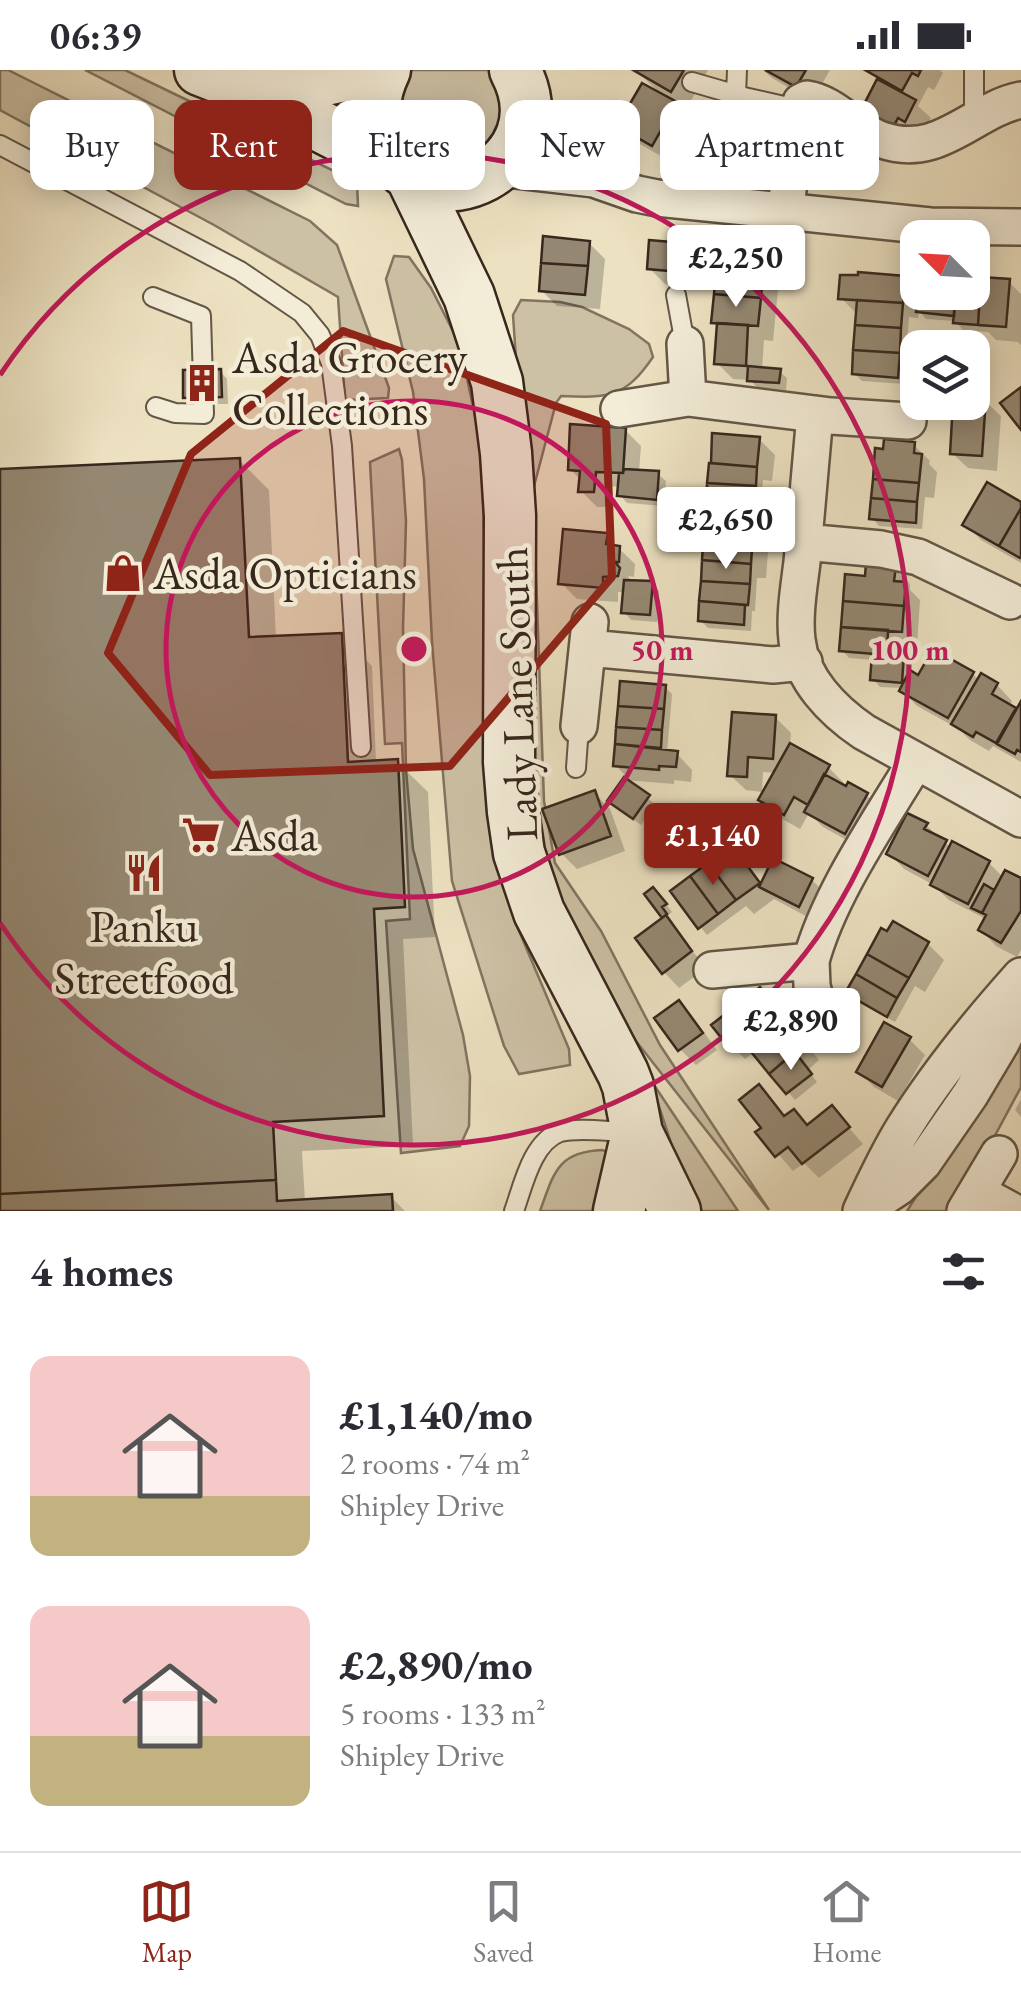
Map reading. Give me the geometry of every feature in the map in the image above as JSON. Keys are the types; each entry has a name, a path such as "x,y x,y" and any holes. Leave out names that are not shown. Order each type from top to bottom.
{"main road":[{"path":"200,70 246,88 332,132"},
{"path":"246,88 302,85 374,70"},
{"name":"Lady Lane South","path":"375,100 385,70"},
{"path":"515,70 526,100"},
{"name":"Lady Lane South","path":"469,296 478,203 493,172 505,161"},
{"path":"485,176 493,172"},
{"name":"Lady Lane South","path":"415,190 469,296 498,382 510,516 509,762 512,812 520,853 539,912 623,1073 636,1132 675,1211"},
{"name":"Lady Lane South","path":"620,1211 636,1132"}],"street":[{"path":"879,139 902,143 936,140 954,134 1003,104 1021,100"},
{"path":"493,172 505,173"},
{"path":"626,190 657,198 930,226 1021,227"},
{"path":"786,211 788,190"},
{"path":"685,344 688,398"},
{"path":"620,409 688,398 815,414 900,419"},
{"path":"815,414 796,640 804,662 821,693 844,718 1021,819"},
{"path":"804,542 918,556 1015,597"},
{"path":"579,726 589,635 773,665 804,662"},
{"path":"820,1017 811,961 820,929 916,760"},
{"path":"712,970 811,961"},
{"path":"862,1211 924,1097 1021,976"},
{"path":"862,1211 899,1187 924,1163 978,1082 1021,1004"},
{"path":"999,1154 971,1201 1012,1211"}],"lane":[{"path":"736,95 737,70"},
{"path":"974,70 974,122"},
{"path":"692,82 758,100"},
{"path":"0,145 240,271 302,314 320,336 331,363 342,446 360,746"},
{"path":"676,295 685,344"},
{"path":"153,297 202,316 204,414 175,413 156,406"},
{"path":"576,768 579,726"},
{"path":"514,1211 536,1153 558,1133 636,1132"}],"highlighted area":[{"path":"343,331 606,424 612,577 450,766 210,775 108,653 191,454"}],"shaded area":[{"path":"0,70 8,70 68,100 30,100 30,126 0,110"},
{"path":"85,70 125,70 187,100 174,100 174,116 154,105 154,100 143,100"},
{"path":"403,70 503,70 511,100 505,100 505,120 485,146 485,100 401,100"},
{"path":"154,143 174,153 174,190 248,190 310,221 337,245 389,388 388,398 345,400 338,297 149,190 154,190"},
{"path":"312,160 332,170 332,190 357,190 358,206 312,187"},
{"path":"394,256 409,257 431,288 460,345 483,454 487,812 514,919 569,1049 570,1065 519,1074 504,1046 452,881 432,642 424,479 413,392 386,279"},
{"path":"521,300 582,307 629,329 649,344 653,357 634,381 614,393 561,396 533,490 544,801 555,863 601,931 660,1045 769,1210 632,1036 571,932 534,854 529,548 513,315"},
{"path":"399,449 406,521 406,770 413,849 463,1035 470,1076 469,1126 460,1146 401,1153 386,921 410,919 402,743 385,744 370,462"},
{"path":"1021,1031 1021,1087 970,1182 949,1211 907,1211"},
{"path":"650,1079 738,1211 697,1211 690,1201"},
{"path":"602,1150 611,1153 601,1211 540,1211 554,1176 566,1160"}],"building":[{"path":"633,70 684,70 671,92"},
{"path":"765,70 806,70 796,87"},
{"path":"865,70 921,70 918,76 912,73 902,91"},
{"path":"877,79 916,100 905,122 898,118 890,133 879,127 879,100 866,100"},
{"path":"642,83 673,100 660,100 660,132 652,146 640,139 640,100 632,100"},
{"path":"543,236 590,241 588,266 541,263"},
{"path":"649,240 706,245 703,274 647,269"},
{"path":"541,263 588,266 585,295 539,291"},
{"path":"716,268 763,272 761,298 714,294"},
{"path":"840,275 900,276 900,303 838,299"},
{"path":"990,278 1010,279 1006,327 978,325 979,310 990,310"},
{"path":"714,294 761,298 758,326 711,323"},
{"path":"857,300 900,303 901,328 855,325"},
{"path":"916,310 954,310 954,316"},
{"path":"954,310 979,310 978,325 953,323"},
{"path":"717,323 748,325 746,366 714,364"},
{"path":"855,325 901,328 900,353 853,350"},
{"path":"853,350 900,353 898,378 852,374"},
{"path":"748,366 781,369 779,383 747,381"},
{"name":"Asda Grocery Collections","path":"221,369 222,397 183,398 183,370"},
{"path":"1021,387 1021,430 1000,403"},
{"path":"952,420 984,420 982,456 950,454"},
{"path":"570,424 626,428 623,473 596,472 594,492 578,492 580,471 568,470"},
{"path":"712,433 760,437 757,467 711,463"},
{"path":"884,439 915,442 914,453 922,454 919,483 873,479 875,448 883,449"},
{"name":"Asda","path":"240,458 249,637 342,633 348,762 398,759 405,907 374,909 384,1116 273,1122 276,1180 0,1194 0,469"},
{"path":"709,463 757,467 756,486 707,483"},
{"path":"624,469 659,471 657,500 617,496 619,473"},
{"path":"873,479 919,483 917,502 871,498"},
{"path":"987,482 1021,502 999,546 962,525"},
{"path":"707,483 756,486 754,511 706,507"},
{"path":"871,498 917,502 916,523 869,519"},
{"path":"710,508 742,510 741,533 708,531"},
{"path":"1021,508 1021,557 1020,558 999,546"},
{"path":"563,529 608,533 606,544 620,546 619,562 615,562 620,568 618,576 603,577 603,588 558,584"},
{"path":"704,530 753,534 751,564 702,560"},
{"path":"702,560 751,564 750,584 701,581"},
{"path":"866,563 896,566 894,581 906,582 904,606 843,601 845,574 865,576"},
{"path":"624,580 653,581 650,615 621,613"},
{"path":"701,581 750,584 748,605 699,601"},
{"path":"699,601 745,605 744,625 698,621"},
{"path":"843,601 904,606 902,632 841,627"},
{"path":"841,627 888,630 887,655 839,651"},
{"path":"933,649 974,672 948,718 899,691 910,670 918,675"},
{"path":"904,653 902,683 870,680 872,654"},
{"path":"981,673 998,683 992,694 1016,708 996,743 976,732 973,737 951,724"},
{"path":"620,681 666,685 664,709 618,706"},
{"path":"1021,701 1021,752 1017,750 1015,754 997,744"},
{"path":"618,706 664,709 662,730 616,727"},
{"path":"732,712 776,715 773,759 748,757 747,777 727,776"},
{"path":"616,727 662,730 661,748 615,744"},
{"path":"790,743 830,765 808,805 794,797 784,815 758,800"},
{"path":"615,744 678,751 676,767 659,766 659,770 613,766"},
{"path":"824,774 868,793 845,834 804,812"},
{"path":"624,777 650,795 633,819 607,801"},
{"path":"595,790 611,836 559,855 542,809"},
{"path":"907,813 928,823 924,829 947,840 928,876 886,854"},
{"path":"952,841 990,861 968,904 930,885"},
{"path":"732,845 760,883 736,900 708,863"},
{"path":"773,858 813,878 799,907 759,887"},
{"path":"708,863 736,900 718,914 690,876"},
{"path":"1005,870 1021,878 1021,911 1001,943 978,930 986,915 982,913"},
{"path":"690,876 718,914 698,929 670,891"},
{"path":"984,884 994,890 982,913 971,908"},
{"path":"653,887 667,904 662,907 667,914 662,918 644,894"},
{"path":"666,915 692,951 662,974 635,938"},
{"path":"893,921 929,942 909,978 867,954 881,928 887,931"},
{"path":"867,954 909,978 897,998 856,974"},
{"path":"856,974 897,998 887,1017 845,993"},
{"path":"760,987 775,1006 727,1045 711,1025"},
{"path":"679,1000 703,1033 678,1051 654,1018"},
{"path":"775,1006 789,1023 752,1053 739,1036"},
{"path":"884,1022 911,1037 882,1087 856,1072"},
{"path":"789,1023 805,1043 769,1074 752,1053"},
{"path":"795,1052 812,1074 786,1094 769,1074"},
{"path":"759,1084 784,1116 794,1109 807,1125 832,1105 850,1127 802,1164 788,1147 775,1157 755,1132 761,1128 739,1100"},
{"path":"276,1180 277,1201 392,1194 393,1211 0,1211 0,1194"}],"place":[{"name":"Asda Grocery Collections","path":"202,383"},
{"name":"Asda Opticians","path":"123,573"},
{"name":"Asda","path":"201,835"},
{"name":"Panku Streetfood","path":"144,873"}]}
